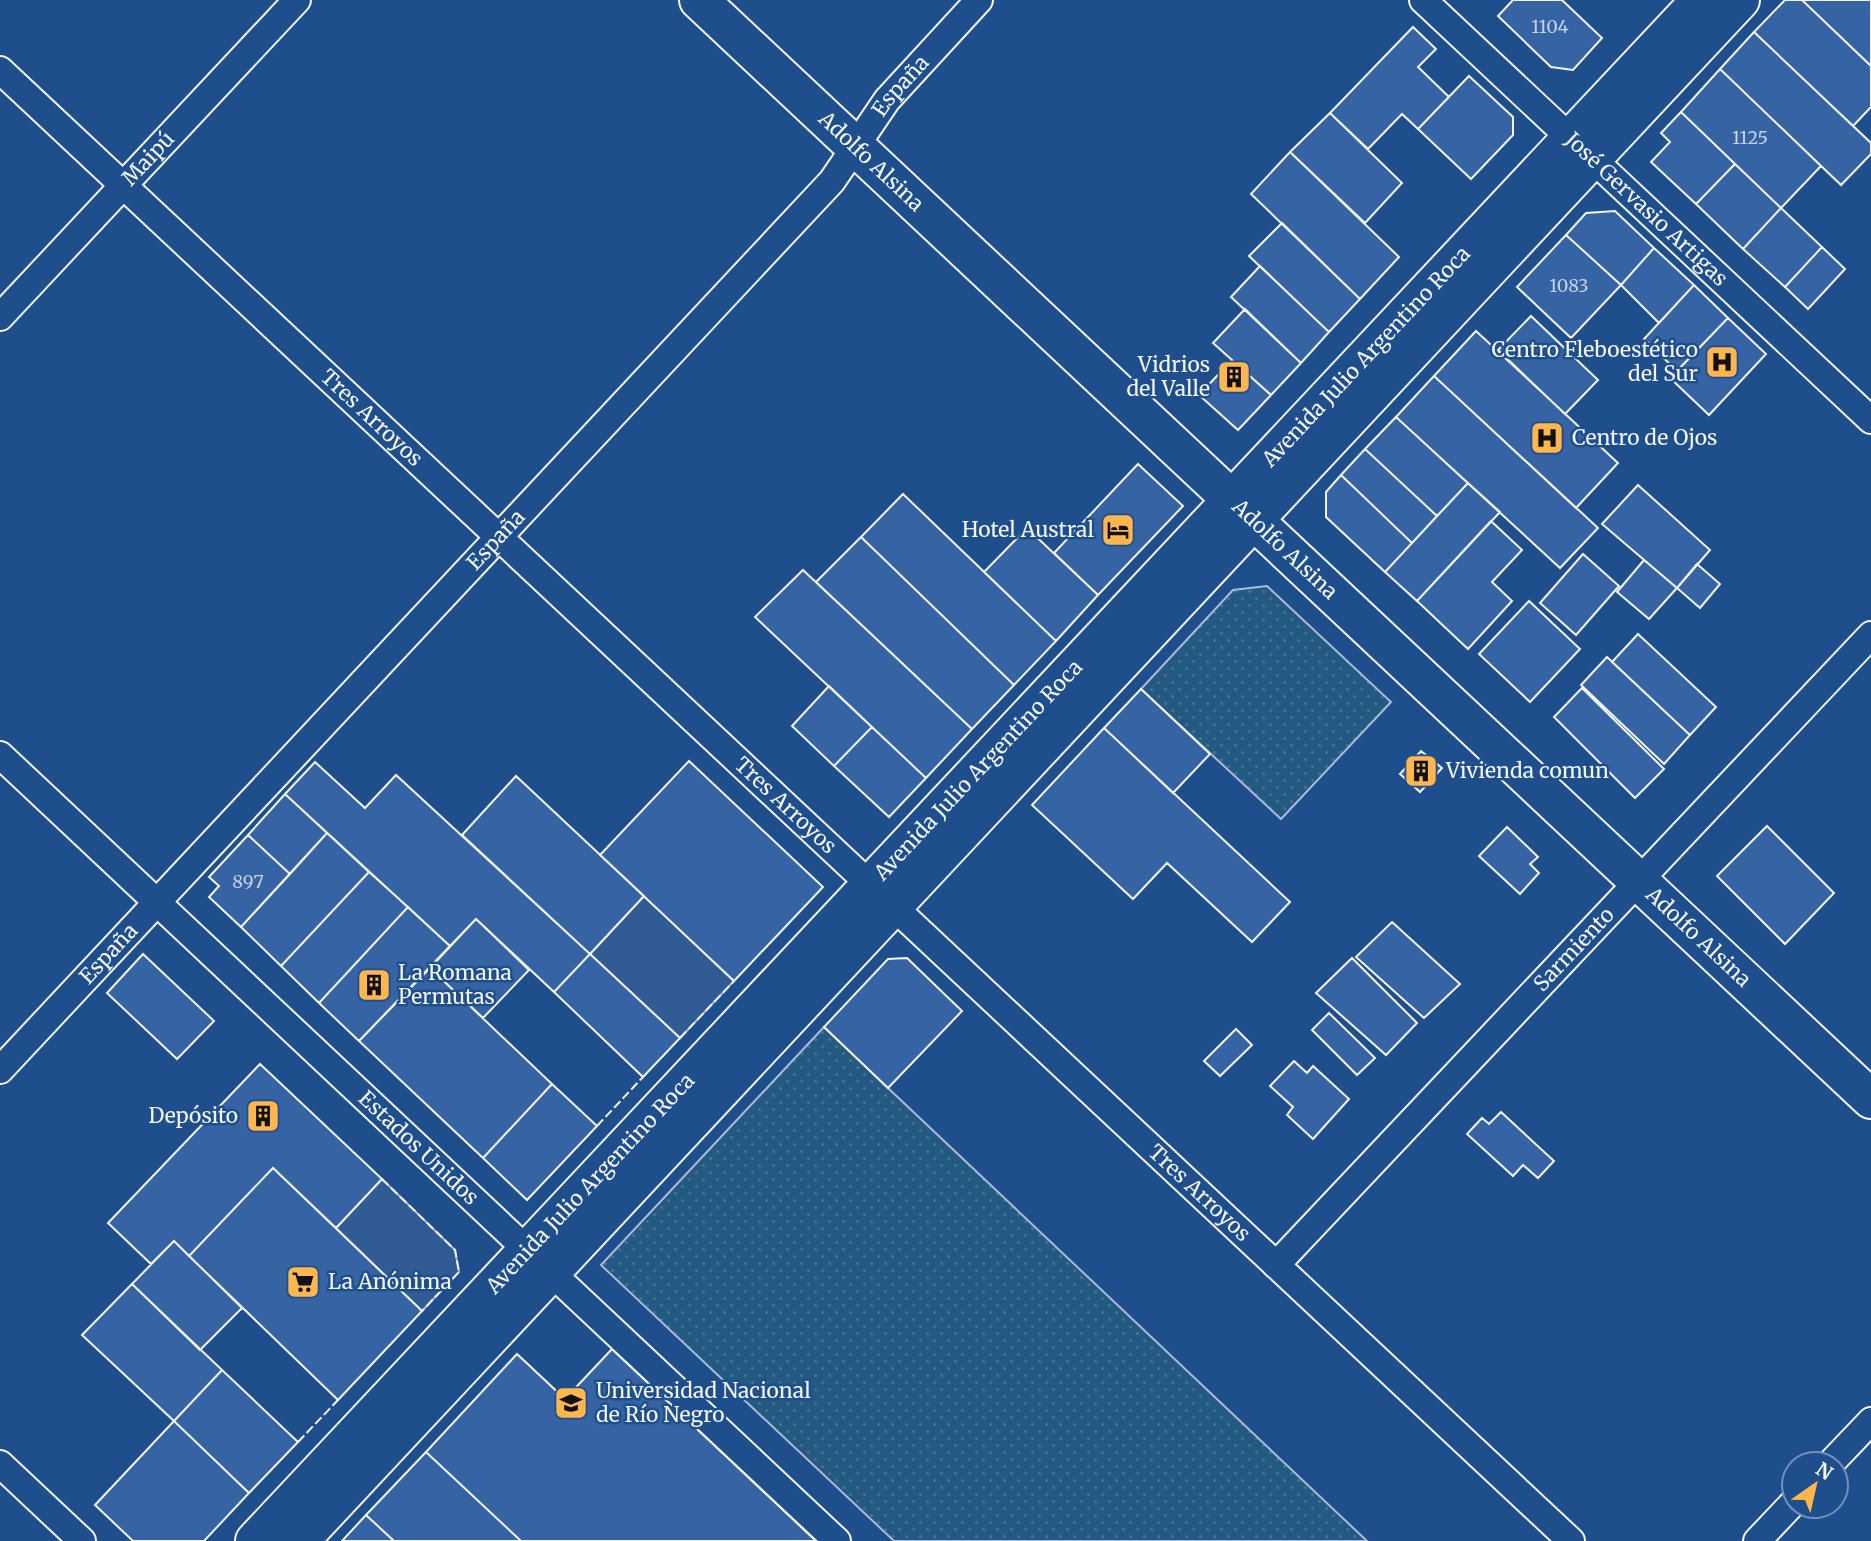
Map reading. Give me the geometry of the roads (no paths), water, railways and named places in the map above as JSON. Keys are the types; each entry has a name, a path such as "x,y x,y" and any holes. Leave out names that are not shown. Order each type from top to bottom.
{"main road":[{"name":"Adolfo Alsina","path":"699,0 1871,1099"},
{"name":"Avenida Julio Argentino Roca","path":"1581,149 1701,0"},
{"name":"Avenida Julio Argentino Roca","path":"255,1541 539,1261 1581,149 1740,0"},
{"name":"Avenida Julio Argentino Roca","path":"299,1541 539,1261"}],"street":[{"name":"Maipú","path":"0,317 297,0"},
{"name":"España","path":"0,1070 832,181 887,100 979,0"},
{"name":"José Gervasio Artigas","path":"1423,0 1871,420"},
{"name":"Tres Arroyos","path":"0,69 1571,1541"},
{"name":"Sarmiento","path":"1276,1265 1871,635"},
{"name":"Estados Unidos","path":"0,755 837,1541"},
{"path":"1843,1450 1871,1421"},
{"path":"0,1464 82,1541"},
{"path":"1757,1541 1780,1517"}],"place":[{"name":"Centro Fleboestético del Sur","path":"1722,362"},
{"name":"Vidrios del Valle","path":"1234,377"},
{"name":"Centro de Ojos","path":"1547,438"},
{"name":"Hotel Austral","path":"1118,530"},
{"name":"Vivienda comun","path":"1421,771"},
{"name":"La Romana Permutas","path":"374,985"},
{"name":"Depósito","path":"263,1116"},
{"name":"La Anónima","path":"303,1282"},
{"name":"Universidad Nacional de Río Negro","path":"571,1403"}]}
